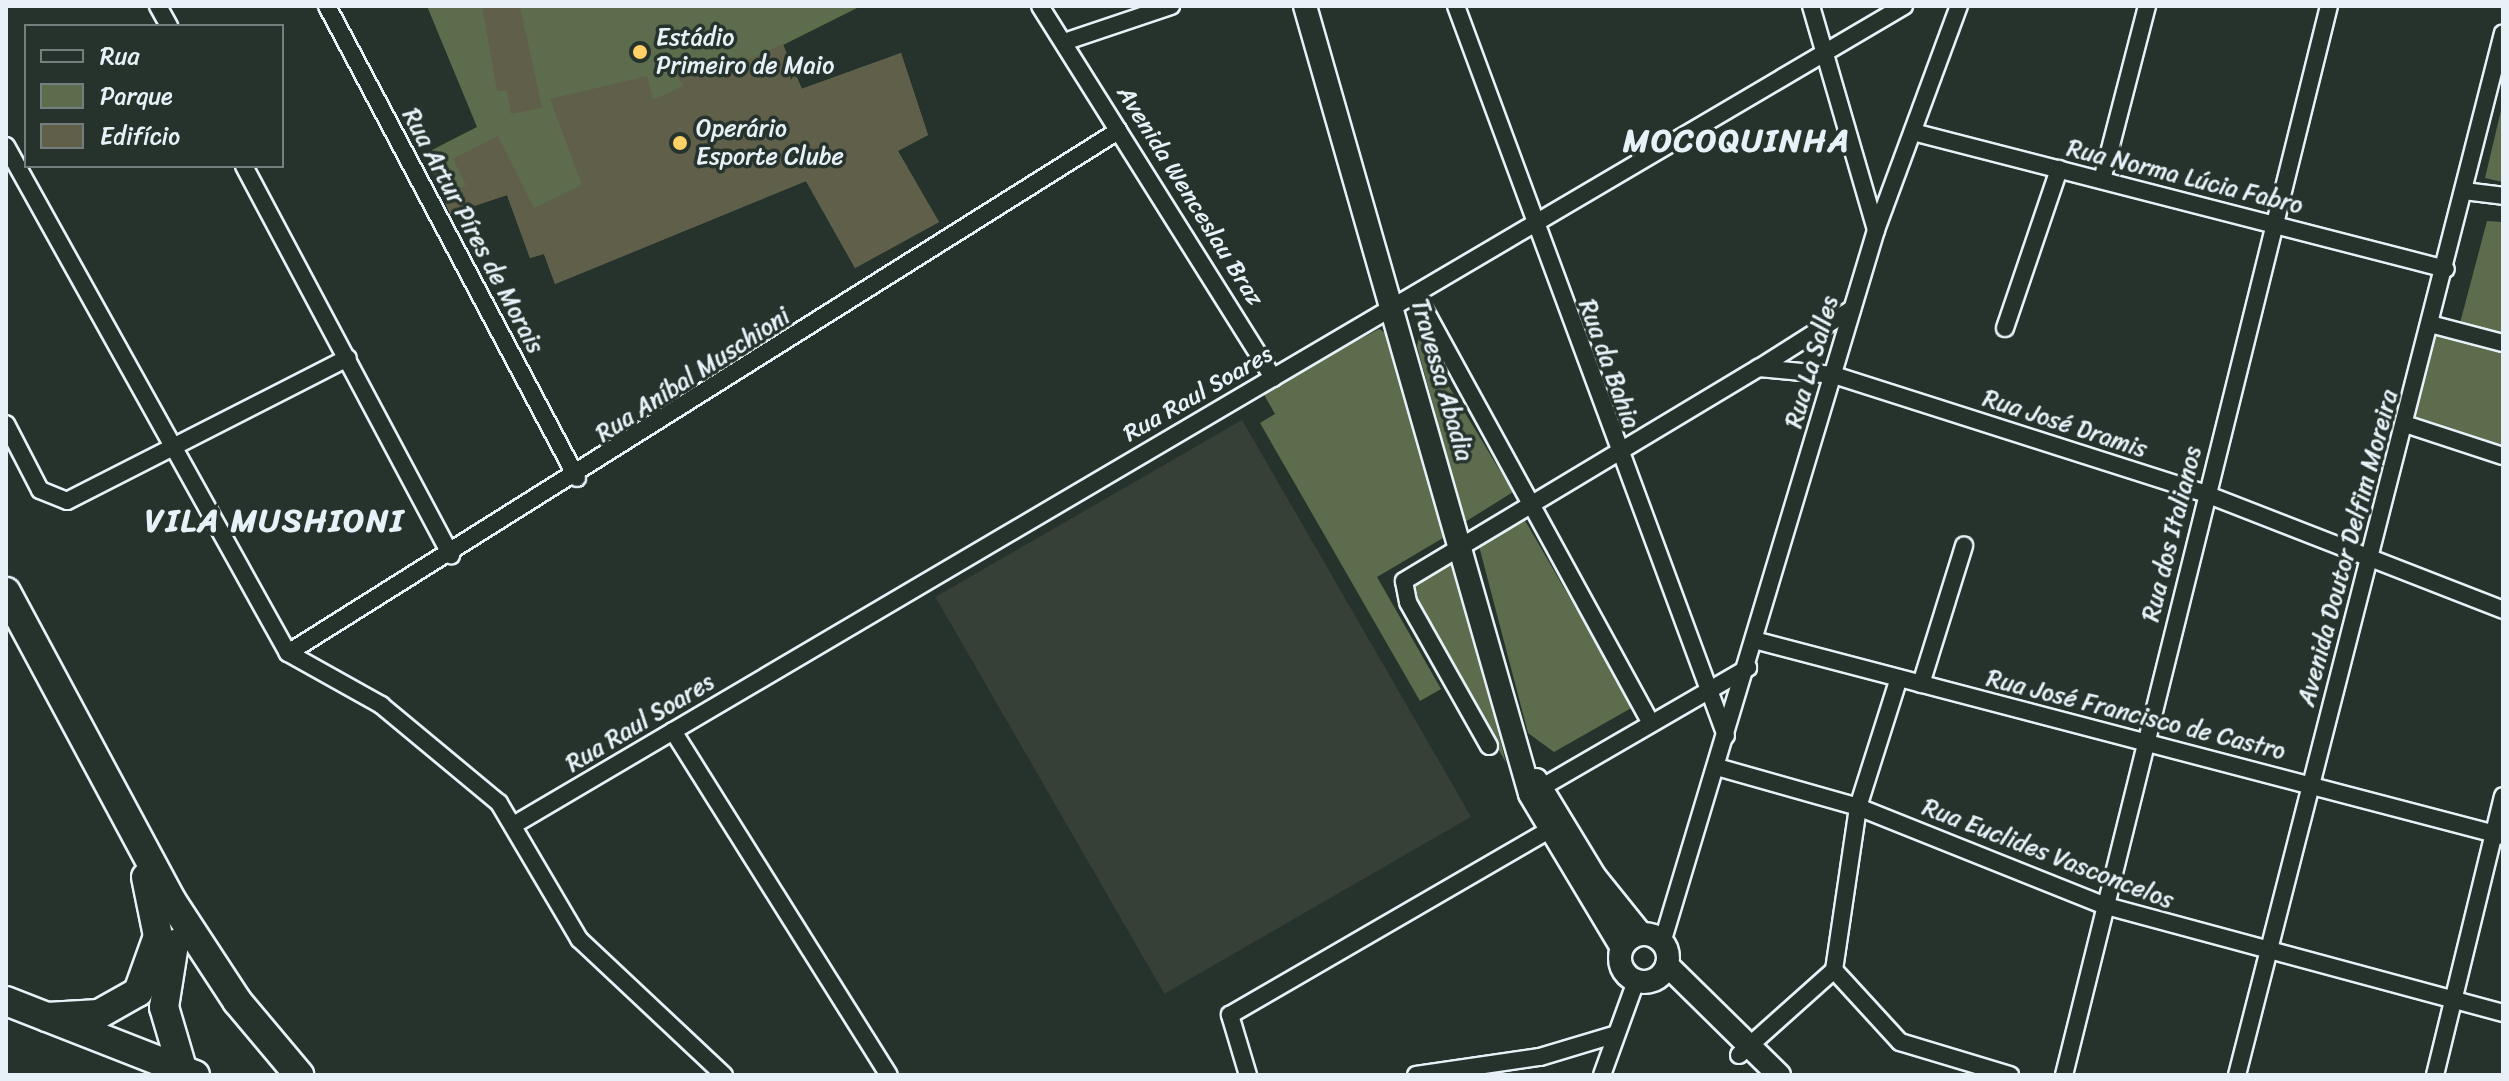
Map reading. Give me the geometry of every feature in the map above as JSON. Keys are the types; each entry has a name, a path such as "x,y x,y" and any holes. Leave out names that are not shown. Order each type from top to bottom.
{"highway":[{"path":"6,592 125,824 171,900 237,1001 299,1075"},
{"path":"47,1017 111,1010 148,978 157,913 125,824"},
{"path":"171,900 175,931 164,1007 187,1073"},
{"path":"6,1001 187,1073"}],"street":[{"path":"158,6 168,24"},
{"name":"Rua Artur Píres de Morais","path":"327,6 577,478"},
{"name":"Avenida Wenceslau Braz","path":"1040,6 1273,378"},
{"path":"1064,42 1171,6"},
{"name":"Travessa Abadia","path":"1305,6 1527,769 1556,826"},
{"name":"Rua da Bahia","path":"1456,6 1618,458 1726,736"},
{"path":"1811,6 1876,230"},
{"name":"Rua Raul Soares","path":"517,823 1904,6"},
{"name":"Rua La Salles","path":"1602,1075 1613,1035 1656,967 1758,641 1876,230 1959,6"},
{"path":"2102,180 2147,6"},
{"name":"Rua dos Italianos","path":"2064,1075 2103,905 2329,6"},
{"name":"Avenida Doutor Delfim Moreira","path":"2237,1075 2308,784 2434,325 2503,33"},
{"name":"Rua Aníbal Muschioni","path":"288,653 577,478 1118,131"},
{"name":"Rua Norma Lúcia Fabro","path":"1913,132 2446,269"},
{"path":"12,152 171,452 288,653 411,727 517,823 579,939 724,1075"},
{"path":"245,168 451,555"},
{"path":"2005,328 2059,169"},
{"path":"2464,191 2503,196"},
{"path":"1416,294 1535,503 1649,720"},
{"path":"1489,746 1408,602 1408,575 1618,458 1852,309"},
{"path":"2434,325 2503,343"},
{"path":"6,424 40,490 54,500 76,497 171,452 348,358"},
{"name":"Rua José Dramis","path":"1759,368 1834,375 2206,494 2503,610"},
{"path":"2408,425 2503,456"},
{"path":"1921,684 1964,546"},
{"name":"Rua José Francisco de Castro","path":"1758,641 2498,835"},
{"path":"1536,791 1649,720 1748,668"},
{"path":"1744,1050 1834,970 1858,807 1899,678"},
{"path":"673,731 889,1075"},
{"name":"Rua Euclides Vasconcelos","path":"1717,767 1858,807 2103,905 2267,954 2503,1013"},
{"path":"2435,1075 2498,835 2503,796"},
{"path":"1556,826 1622,948 1620,964 1656,967"},
{"path":"1556,826 1641,934 1656,967 1744,1050 1779,1075"},
{"path":"1248,1075 1230,1015 1556,826"},
{"path":"1622,948 1641,934"},
{"path":"1834,970 1900,1042 2010,1075"},
{"path":"1416,1075 1540,1057 1613,1035"},
{"path":"1744,1050 1758,1075"}],"shaded area":[{"path":"1242,420 1471,817 1164,994 935,597"}],"green space":[{"name":"Operário Esporte Clube","path":"427,6 861,6 783,45 802,89 901,53 928,135 898,151 939,222 855,268 806,181 555,284 544,254 530,258 507,195 450,214 426,153 477,127"},
{"path":"2503,102 2503,182 2485,178"},
{"path":"2487,221 2503,222 2503,334 2460,323"},
{"path":"2434,325 2503,343 2503,456 2408,425"},
{"path":"1379,329 1389,335 1448,535 1377,577 1441,689 1420,701 1260,423 1275,414 1262,391"},
{"path":"1419,337 1513,492 1465,522 1417,346"},
{"path":"1523,517 1633,707 1554,752 1528,733 1479,546"},
{"path":"1449,563 1457,567 1506,763 1416,598 1416,579"}],"building":[{"path":"482,6 520,6 542,108 511,114 507,91 497,91"},
{"name":"Operário Esporte Clube","path":"783,44 801,89 901,53 928,135 897,151 939,222 855,268 806,181 555,284 544,254 530,258 507,195 450,214 443,197 466,185 453,159 498,136 534,208 582,185 550,99 647,76 653,100 683,86 674,70 717,60 721,72"}],"place":[{"name":"Estádio Primeiro de Maio","path":"640,52"},
{"name":"Operário Esporte Clube","path":"680,143"}],"district":[{"name":"MOCOQUINHA","path":"1737,141"},
{"name":"VILA MUSHIONI","path":"275,521"}]}
